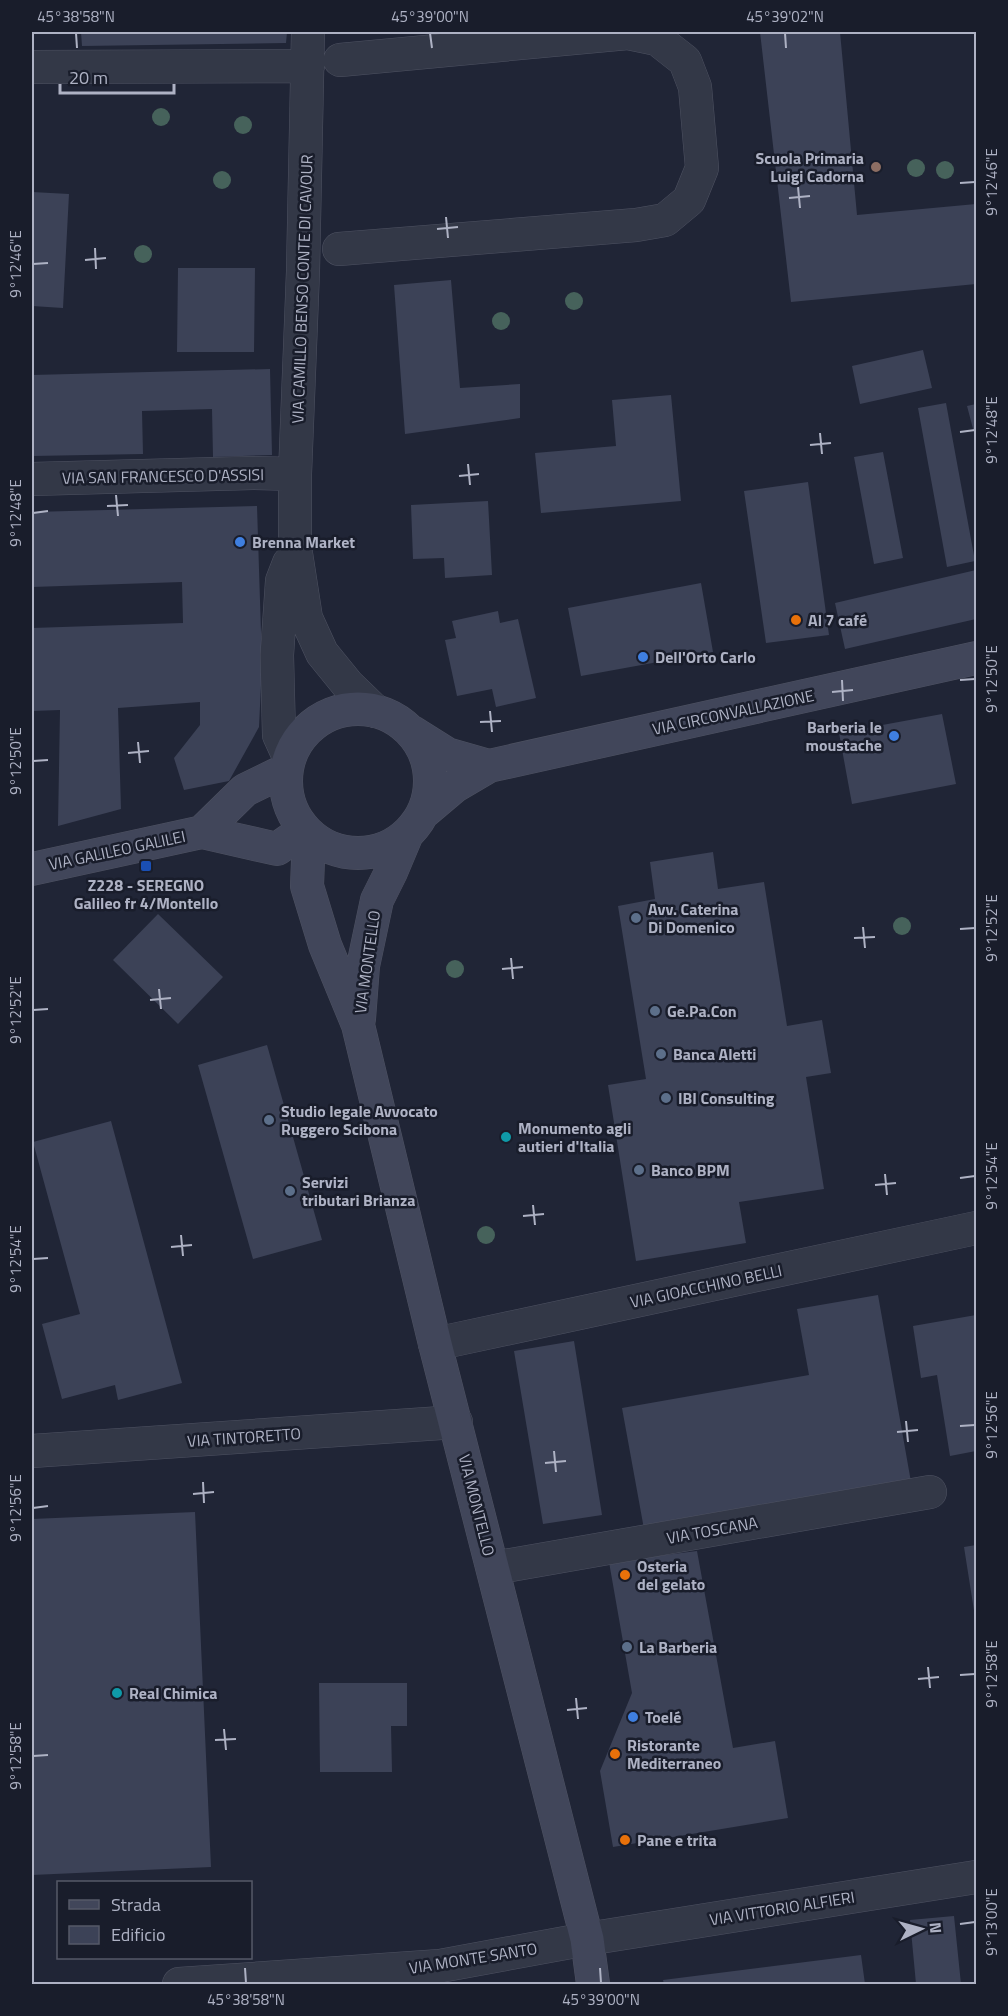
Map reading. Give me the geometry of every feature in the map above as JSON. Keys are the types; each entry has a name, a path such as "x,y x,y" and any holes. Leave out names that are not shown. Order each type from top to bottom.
{"street":[{"name":"VIA CAMILLO BENSO CONTE DI CAVOUR","path":"308,32 303,272 295,474 295,548 306,618 322,653 348,685 375,711"},
{"path":"339,249 636,225 665,220 689,200 702,168 695,87 685,61 657,39 628,33 340,60"},
{"path":"32,68 308,66"},
{"name":"VIA SAN FRANCESCO D'ASSISI","path":"32,479 295,474"},
{"name":"VIA CAMILLO BENSO CONTE DI CAVOUR","path":"288,763 279,735 277,655 282,581 295,548"},
{"name":"VIA CIRCONVALLAZIONE","path":"415,824 455,786 489,766 976,658"},
{"path":"349,709 375,711 395,719 411,732 421,745 430,772 428,800 415,824 397,843 386,849 369,853 345,853 331,849 307,833 290,809 286,796 288,763 305,731 324,717 349,709"},
{"name":"VIA CIRCONVALLAZIONE","path":"411,732 447,754 489,766"},
{"name":"VIA GALILEO GALILEI","path":"202,832 245,790 288,763"},
{"name":"VIA MONTELLO","path":"358,1025 363,966 377,900 415,824"},
{"name":"VIA GALILEO GALILEI","path":"32,868 202,832 277,849"},
{"path":"307,833 277,849 307,886"},
{"name":"VIA MONTELLO","path":"307,833 307,886 325,945 358,1025 435,1344 587,1939 593,1984"},
{"name":"VIA GIOACCHINO BELLI","path":"435,1344 976,1228"},
{"name":"VIA TINTORETTO","path":"32,1451 456,1422"},
{"name":"VIA TOSCANA","path":"493,1568 930,1492"},
{"name":"VIA VITTORIO ALFIERI","path":"587,1939 976,1877"},
{"name":"VIA MONTE SANTO","path":"179,1984 440,1966 587,1939"}],"building":[{"path":"81,32 287,32 286,43 82,46"},
{"path":"760,32 840,32 857,215 976,204 976,284 791,302"},
{"path":"32,192 69,194 63,308 32,306"},
{"path":"178,268 255,268 254,352 177,352"},
{"path":"451,280 460,388 520,384 520,418 405,434 394,285"},
{"path":"923,350 932,388 860,404 852,366"},
{"path":"270,369 272,455 213,457 212,409 142,411 143,454 32,456 32,375"},
{"path":"671,395 681,501 541,513 535,453 616,446 612,400"},
{"path":"946,403 975,561 947,567 918,408"},
{"path":"976,404 976,440 967,406"},
{"path":"883,452 903,558 874,564 854,457"},
{"path":"808,482 829,635 766,643 744,491"},
{"path":"488,501 492,575 445,578 444,558 413,559 411,505"},
{"path":"257,506 262,664 259,727 229,781 184,790 174,758 200,725 200,702 118,708 121,809 58,826 60,710 32,711 32,628 183,623 182,582 32,587 32,512"},
{"path":"976,570 976,619 845,649 835,603"},
{"path":"701,583 713,652 581,676 568,608"},
{"path":"498,611 500,623 518,619 536,698 496,707 492,689 457,696 445,640 456,638 452,621"},
{"path":"942,714 956,784 852,804 839,733"},
{"path":"713,852 718,889 764,882 787,1026 822,1020 831,1073 806,1077 824,1189 739,1202 746,1243 636,1261 608,1085 646,1079 618,906 655,899 650,862"},
{"path":"158,914 223,977 178,1024 113,960"},
{"path":"267,1045 322,1240 253,1259 198,1065"},
{"path":"111,1121 182,1383 118,1400 115,1385 62,1399 42,1324 80,1314 33,1142"},
{"path":"878,1295 911,1482 644,1529 622,1408 809,1375 797,1309"},
{"path":"976,1315 976,1451 950,1456 937,1375 921,1378 913,1326"},
{"path":"574,1341 602,1515 543,1524 514,1351"},
{"name":"Real Chimica","path":"195,1512 211,1867 32,1875 32,1519"},
{"path":"976,1545 976,1617 975,1617 964,1547"},
{"path":"697,1551 733,1748 775,1741 788,1818 613,1847 600,1771 632,1693 609,1562"},
{"path":"319,1683 407,1683 407,1726 391,1726 392,1772 320,1772"},
{"path":"954,1916 961,1984 916,1984 910,1920"},
{"path":"861,1955 865,1984 664,1984 663,1980"}],"place":[{"name":"Scuola Primaria Luigi Cadorna","path":"876,167"},
{"name":"Brenna Market","path":"240,542"},
{"name":"Al 7 café","path":"796,620"},
{"name":"Dell'Orto Carlo","path":"643,657"},
{"name":"Barberia le moustache","path":"894,736"},
{"name":"Z228 - SEREGNO Galileo fr 4/Montello","path":"146,866"},
{"name":"Avv. Caterina Di Domenico","path":"636,918"},
{"name":"Ge.Pa.Con","path":"655,1011"},
{"name":"Banca Aletti","path":"661,1054"},
{"name":"IBI Consulting","path":"666,1098"},
{"name":"Studio legale Avvocato Ruggero Scibona","path":"269,1120"},
{"name":"Monumento agli autieri d'Italia","path":"506,1137"},
{"name":"Banco BPM","path":"639,1170"},
{"name":"Servizi tributari Brianza","path":"290,1191"},
{"name":"Osteria del gelato","path":"625,1575"},
{"name":"La Barberia","path":"627,1647"},
{"name":"Real Chimica","path":"117,1693"},
{"name":"Toelé","path":"633,1717"},
{"name":"Ristorante Mediterraneo","path":"615,1754"},
{"name":"Pane e trita","path":"625,1840"}]}
